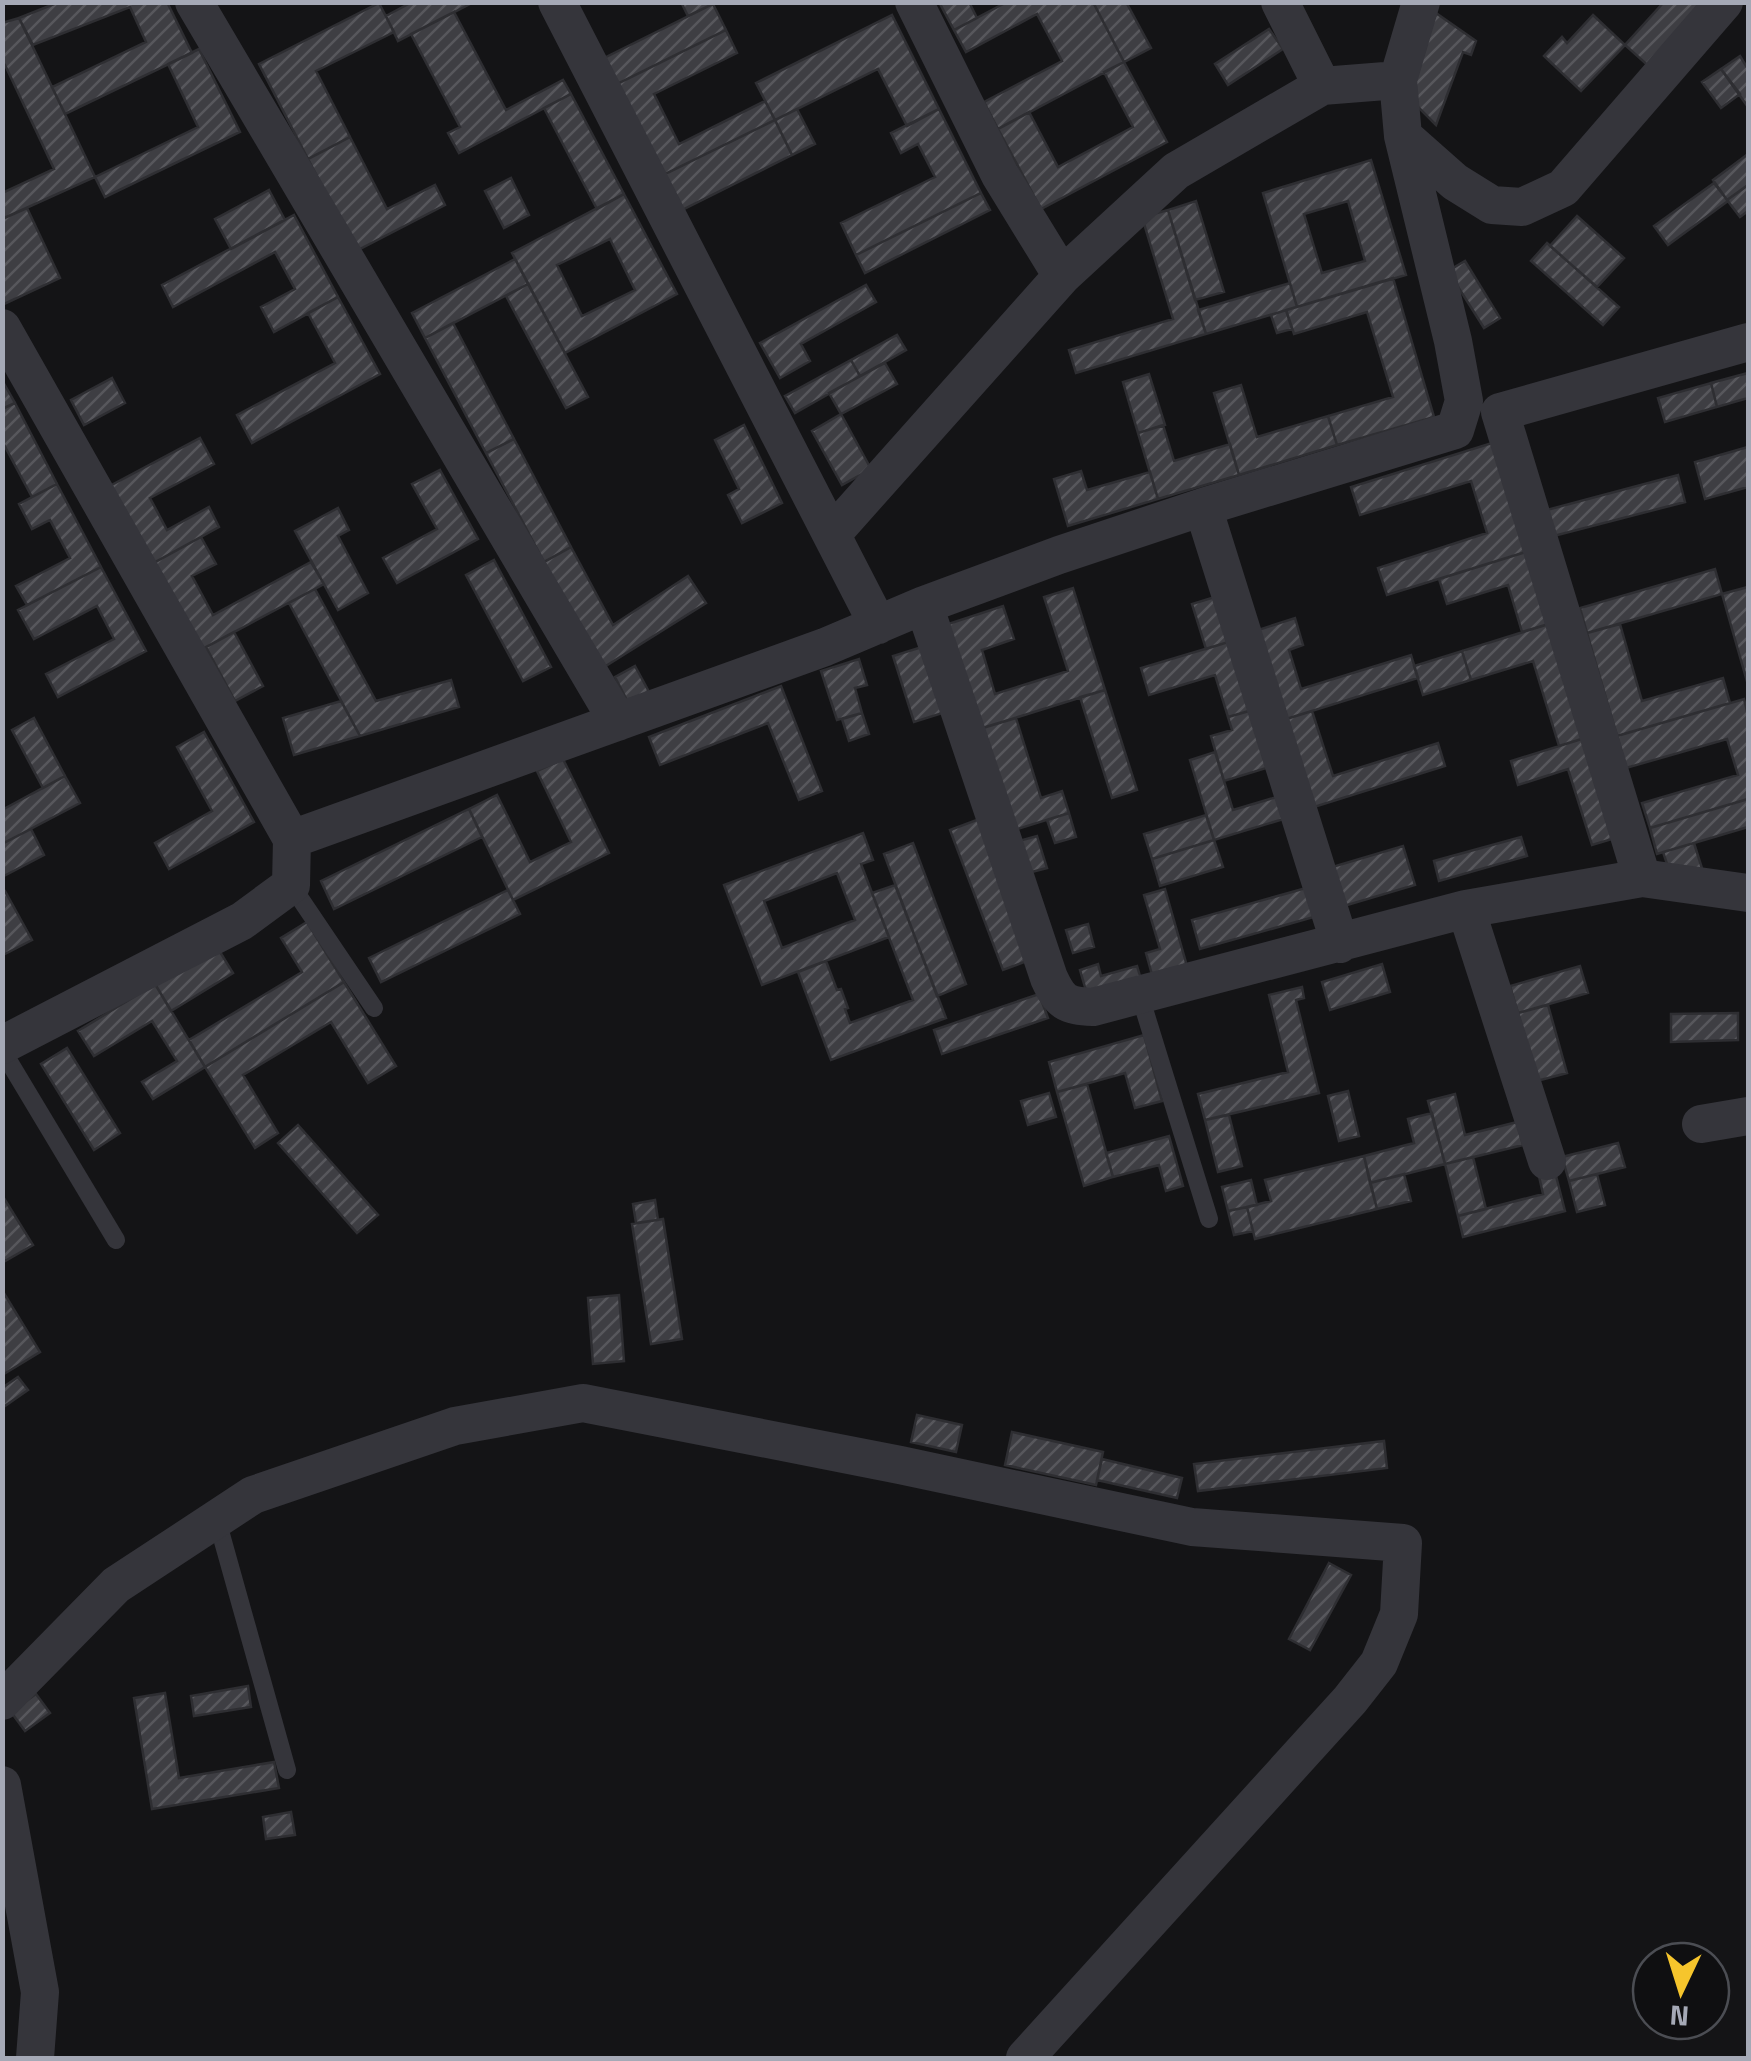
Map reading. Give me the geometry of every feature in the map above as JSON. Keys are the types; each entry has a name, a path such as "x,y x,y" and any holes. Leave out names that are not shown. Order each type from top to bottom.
{"street":[{"path":"194,2 618,722"},
{"path":"557,2 878,625"},
{"path":"914,2 1000,175 1062,276"},
{"path":"1280,2 1322,86"},
{"path":"1421,2 1398,80 1403,136 1464,401 1455,430"},
{"path":"1403,136 1456,182 1492,205 1522,207 1563,188 1724,2"},
{"path":"832,534 1062,276 1176,170 1322,86 1398,80"},
{"path":"2,328 292,839 291,886 242,921 7,1033"},
{"path":"292,839 825,647 1060,555 1455,430 1500,412 1748,342"},
{"path":"1500,412 1642,878"},
{"path":"1202,507 1340,944"},
{"path":"924,606 1049,978 1057,996 1066,1003 1093,1007 1466,909 1642,878 1748,893"},
{"path":"1466,909 1547,1161"},
{"path":"1701,1124 1748,1116"},
{"path":"2,1701 116,1585 254,1496 455,1426 583,1403 1192,1526 1404,1544 1399,1614 1379,1662 1337,1714 1024,2058"},
{"path":"2,1785 40,1992 35,2058"}],"lane":[{"path":"291,886 374,1008"},
{"path":"1140,996 1209,1218"},
{"path":"7,1033 116,1240"},
{"path":"217,1520 287,1770"}],"building":[{"path":"59,2 167,2 192,53 65,114 52,87 146,42 130,7 33,45 19,18"},
{"path":"412,2 474,2 398,41 386,16"},
{"path":"681,2 712,2 713,4 688,16"},
{"path":"939,2 969,2 977,18 954,30"},
{"path":"1007,2 1093,2 1124,62 998,129 984,102 1062,61 1037,14 966,52 954,30"},
{"path":"1093,2 1126,2 1151,48 1124,62"},
{"path":"1664,2 1715,2 1653,70 1625,45"},
{"path":"379,3 394,32 316,71 350,137 308,159 259,64"},
{"path":"713,4 726,30 617,84 604,58"},
{"path":"454,12 506,110 563,80 571,94 459,153 448,133 460,127 411,34"},
{"path":"1436,13 1476,41 1471,55 1463,52 1436,125 1406,95"},
{"path":"892,15 939,109 907,126 878,69 775,120 756,83"},
{"path":"1593,15 1625,45 1581,91 1544,56 1562,37 1567,43"},
{"path":"19,18 95,177 2,219 2,193 54,169 5,65 2,66 2,23"},
{"path":"1269,29 1283,49 1228,85 1215,64"},
{"path":"726,30 737,53 654,94 679,144 765,101 775,120 663,175 617,84"},
{"path":"199,49 240,132 105,197 95,177 198,127 168,64"},
{"path":"1740,56 1748,69 1748,107 1721,69"},
{"path":"1124,62 1167,142 1041,209 998,129 1029,112 1058,167 1133,127 1104,72"},
{"path":"1721,69 1740,94 1721,108 1702,82"},
{"path":"571,94 624,194 597,209 544,108"},
{"path":"797,109 815,144 792,155 775,120"},
{"path":"939,109 981,193 856,255 841,223 935,177 918,144 901,153 891,133"},
{"path":"775,120 792,155 680,211 663,175"},
{"path":"350,137 387,209 435,185 445,205 356,251 308,159"},
{"path":"1748,154 1748,185 1727,200 1713,180"},
{"path":"1371,160 1406,275 1297,307 1263,193","holes":["1348,201 1365,261 1322,273 1304,214"]},
{"path":"511,178 529,215 504,228 485,191"},
{"path":"1714,183 1728,201 1668,245 1654,226"},
{"path":"1748,185 1748,211 1740,217 1727,200"},
{"path":"269,190 285,220 231,249 215,219"},
{"path":"981,193 990,210 865,273 856,255"},
{"path":"624,194 677,294 565,353 512,253","holes":["610,239 635,290 582,316 557,265"]},
{"path":"1196,201 1224,292 1195,300 1168,210"},
{"path":"27,208 60,278 2,305 2,219"},
{"path":"1168,210 1206,334 1076,373 1069,350 1173,319 1142,217"},
{"path":"294,215 338,297 274,332 261,307 295,289 275,252 173,307 162,285"},
{"path":"1577,216 1624,258 1597,287 1550,246"},
{"path":"1547,243 1619,307 1603,325 1531,261"},
{"path":"515,259 528,284 425,338 412,313"},
{"path":"1465,261 1500,318 1484,328 1448,271"},
{"path":"1393,278 1434,417 1337,445 1328,416 1393,397 1367,312 1294,334 1286,310"},
{"path":"1290,283 1297,307 1206,334 1198,310"},
{"path":"528,284 588,397 566,408 506,296"},
{"path":"866,285 876,302 801,344 810,361 780,378 760,343"},
{"path":"338,297 380,374 252,443 237,415 335,363 308,313"},
{"path":"1286,310 1292,329 1277,333 1271,315"},
{"path":"453,323 514,439 486,453 425,338"},
{"path":"897,335 906,350 860,376 851,360"},
{"path":"851,360 860,376 795,413 785,396"},
{"path":"885,363 897,384 841,414 829,393"},
{"path":"1748,373 1748,398 1717,407 1711,383"},
{"path":"1149,374 1165,425 1138,433 1123,382"},
{"path":"112,378 125,403 84,425 71,400"},
{"path":"2,380 15,403 2,409"},
{"path":"1711,383 1717,407 1665,422 1658,398"},
{"path":"1241,385 1257,437 1328,416 1337,445 1239,475 1214,393"},
{"path":"15,403 57,484 32,497 2,441 2,409"},
{"path":"841,414 871,469 842,485 812,431"},
{"path":"744,425 782,503 742,523 728,495 739,489 715,440"},
{"path":"1163,425 1174,461 1230,444 1239,475 1158,499 1138,433"},
{"path":"200,438 214,464 150,498 167,530 209,507 219,527 148,566 106,488"},
{"path":"514,439 571,547 544,562 486,453"},
{"path":"1495,442 1529,551 1387,595 1378,568 1487,533 1471,481 1360,515 1351,487"},
{"path":"1748,447 1748,487 1705,499 1695,462"},
{"path":"440,470 478,539 397,583 383,558 437,529 412,484"},
{"path":"1081,471 1087,490 1150,472 1158,499 1068,526 1054,479"},
{"path":"1678,475 1685,502 1550,537 1543,511"},
{"path":"57,484 101,567 27,605 16,586 70,558 50,520 32,529 19,504"},
{"path":"338,508 349,530 338,536 368,593 338,610 295,531"},
{"path":"201,537 216,564 192,576 213,615 311,562 324,584 195,653 148,566"},
{"path":"571,547 613,625 688,576 706,603 601,669 544,562"},
{"path":"1529,551 1552,623 1522,632 1508,585 1447,604 1439,579"},
{"path":"494,560 551,667 523,681 466,575"},
{"path":"101,567 146,651 58,697 46,674 114,639 97,606 34,639 18,610"},
{"path":"1715,569 1722,594 1587,633 1580,608"},
{"path":"1748,587 1748,685 1722,594"},
{"path":"1073,588 1105,690 976,730 942,626 1003,606 1014,639 982,650 995,694 1068,671 1044,597"},
{"path":"315,589 376,701 451,680 459,707 360,736 289,603"},
{"path":"1221,595 1235,640 1206,649 1192,604"},
{"path":"1295,618 1303,645 1289,650 1301,689 1411,655 1418,678 1283,720 1255,631"},
{"path":"1552,623 1588,737 1559,746 1533,661 1471,680 1462,651"},
{"path":"1620,624 1642,701 1723,678 1730,703 1617,736 1587,633"},
{"path":"234,632 263,686 235,701 206,647"},
{"path":"1235,640 1256,709 1228,717 1215,675 1149,695 1141,668"},
{"path":"928,645 949,711 914,722 893,656"},
{"path":"1462,651 1471,680 1423,695 1414,666"},
{"path":"859,659 867,685 855,688 862,713 837,720 821,671"},
{"path":"635,666 654,701 633,712 615,677"},
{"path":"781,686 822,791 799,800 768,723 660,765 649,737"},
{"path":"1105,690 1137,790 1112,798 1080,697"},
{"path":"1744,699 1748,715 1748,799 1650,828 1642,803 1738,775 1727,739 1626,768 1617,736"},
{"path":"341,701 360,736 294,755 283,718"},
{"path":"1256,709 1273,766 1224,781 1211,736 1232,730 1228,717"},
{"path":"1312,711 1333,776 1438,743 1445,766 1311,808 1283,720"},
{"path":"862,713 869,734 849,741 842,719"},
{"path":"34,718 65,776 43,788 12,730"},
{"path":"1016,718 1041,798 1062,791 1069,813 1008,832 976,730"},
{"path":"204,732 254,822 169,869 155,843 212,811 177,747"},
{"path":"1588,737 1619,837 1592,845 1568,769 1518,785 1511,761"},
{"path":"1215,752 1233,810 1280,796 1287,818 1214,840 1190,760"},
{"path":"563,759 609,853 513,900 469,809 497,795 530,862 571,842 537,771"},
{"path":"65,776 80,803 2,844 2,810"},
{"path":"1748,799 1748,827 1657,854 1650,828"},
{"path":"469,809 482,837 334,909 321,881"},
{"path":"1069,813 1076,837 1055,843 1047,820"},
{"path":"1206,815 1214,840 1152,859 1144,834"},
{"path":"979,819 1032,959 1003,970 950,830"},
{"path":"31,829 44,855 2,877 2,844"},
{"path":"863,833 873,860 861,864 889,937 762,985 724,885","holes":["837,873 855,920 782,948 764,901"]},
{"path":"1037,836 1047,868 1024,874 1015,842"},
{"path":"1521,837 1527,856 1439,881 1434,861"},
{"path":"1214,840 1223,867 1160,886 1152,859"},
{"path":"913,843 966,984 937,996 884,854"},
{"path":"1694,843 1706,881 1672,879 1663,852"},
{"path":"1403,846 1415,885 1344,906 1332,867"},
{"path":"895,885 946,1018 831,1060 798,972 826,961 837,990 841,989 850,1023 913,1000 872,893"},
{"path":"1313,886 1321,915 1200,949 1192,920"},
{"path":"1165,889 1189,973 1154,982 1146,953 1160,949 1144,895"},
{"path":"508,890 520,914 381,982 369,958"},
{"path":"5,891 32,940 3,955 2,892"},
{"path":"307,922 344,982 205,1067 189,1040 302,972 281,938"},
{"path":"1088,924 1094,947 1073,953 1066,930"},
{"path":"217,947 233,973 171,1011 155,984"},
{"path":"1098,964 1101,976 1137,966 1143,986 1089,1001 1080,970"},
{"path":"1382,964 1390,992 1330,1010 1322,982"},
{"path":"1580,966 1588,993 1518,1013 1510,986"},
{"path":"344,982 396,1066 368,1083 331,1022 243,1075 278,1133 255,1148 205,1067"},
{"path":"155,984 205,1067 153,1099 142,1082 177,1061 152,1021 94,1056 78,1031"},
{"path":"1302,987 1304,998 1296,1000 1319,1093 1205,1120 1198,1094 1288,1072 1269,995"},
{"path":"1039,994 1048,1018 942,1054 934,1030"},
{"path":"1548,1005 1567,1073 1537,1081 1518,1013"},
{"path":"1738,1013 1738,1040 1671,1042 1671,1014"},
{"path":"1144,1035 1162,1101 1135,1108 1125,1073 1057,1092 1049,1062"},
{"path":"67,1048 120,1133 94,1150 41,1064"},
{"path":"1087,1084 1113,1177 1084,1186 1057,1092"},
{"path":"1348,1091 1359,1136 1339,1141 1328,1096"},
{"path":"1049,1093 1056,1117 1028,1125 1021,1101"},
{"path":"1455,1094 1465,1135 1517,1122 1523,1145 1445,1164 1428,1101"},
{"path":"1432,1113 1445,1164 1370,1183 1364,1156 1414,1143 1408,1119"},
{"path":"1229,1115 1242,1166 1218,1172 1205,1120"},
{"path":"298,1125 378,1215 357,1233 278,1143"},
{"path":"1169,1136 1183,1186 1166,1191 1159,1165 1113,1177 1106,1153"},
{"path":"1618,1143 1625,1167 1569,1181 1562,1157"},
{"path":"1364,1156 1377,1209 1255,1239 1247,1207 1271,1201 1265,1180"},
{"path":"1473,1157 1486,1209 1458,1216 1445,1164"},
{"path":"1554,1168 1565,1211 1463,1237 1458,1216 1543,1194 1538,1172"},
{"path":"1404,1174 1411,1201 1377,1209 1370,1183"},
{"path":"1597,1174 1605,1205 1577,1212 1569,1181"},
{"path":"1251,1180 1257,1205 1228,1211 1222,1187"},
{"path":"2,1195 33,1245 5,1261 2,1257"},
{"path":"655,1200 658,1220 636,1223 633,1204"},
{"path":"1247,1207 1253,1231 1234,1235 1228,1211"},
{"path":"663,1219 682,1339 651,1344 632,1224"},
{"path":"2,1290 40,1352 4,1374 2,1372"},
{"path":"619,1295 624,1361 593,1364 588,1298"},
{"path":"18,1377 28,1390 2,1408 2,1388"},
{"path":"917,1415 962,1425 956,1452 911,1442"},
{"path":"1012,1432 1103,1452 1096,1485 1005,1465"},
{"path":"1384,1441 1387,1468 1198,1491 1194,1464"},
{"path":"1102,1459 1182,1478 1177,1498 1097,1480"},
{"path":"1329,1563 1351,1575 1310,1650 1289,1639"},
{"path":"248,1686 251,1707 194,1716 191,1696"},
{"path":"165,1693 179,1778 274,1762 279,1788 152,1809 134,1698"},
{"path":"36,1694 50,1713 25,1731 11,1712"},
{"path":"291,1812 295,1835 266,1839 263,1817"}]}
